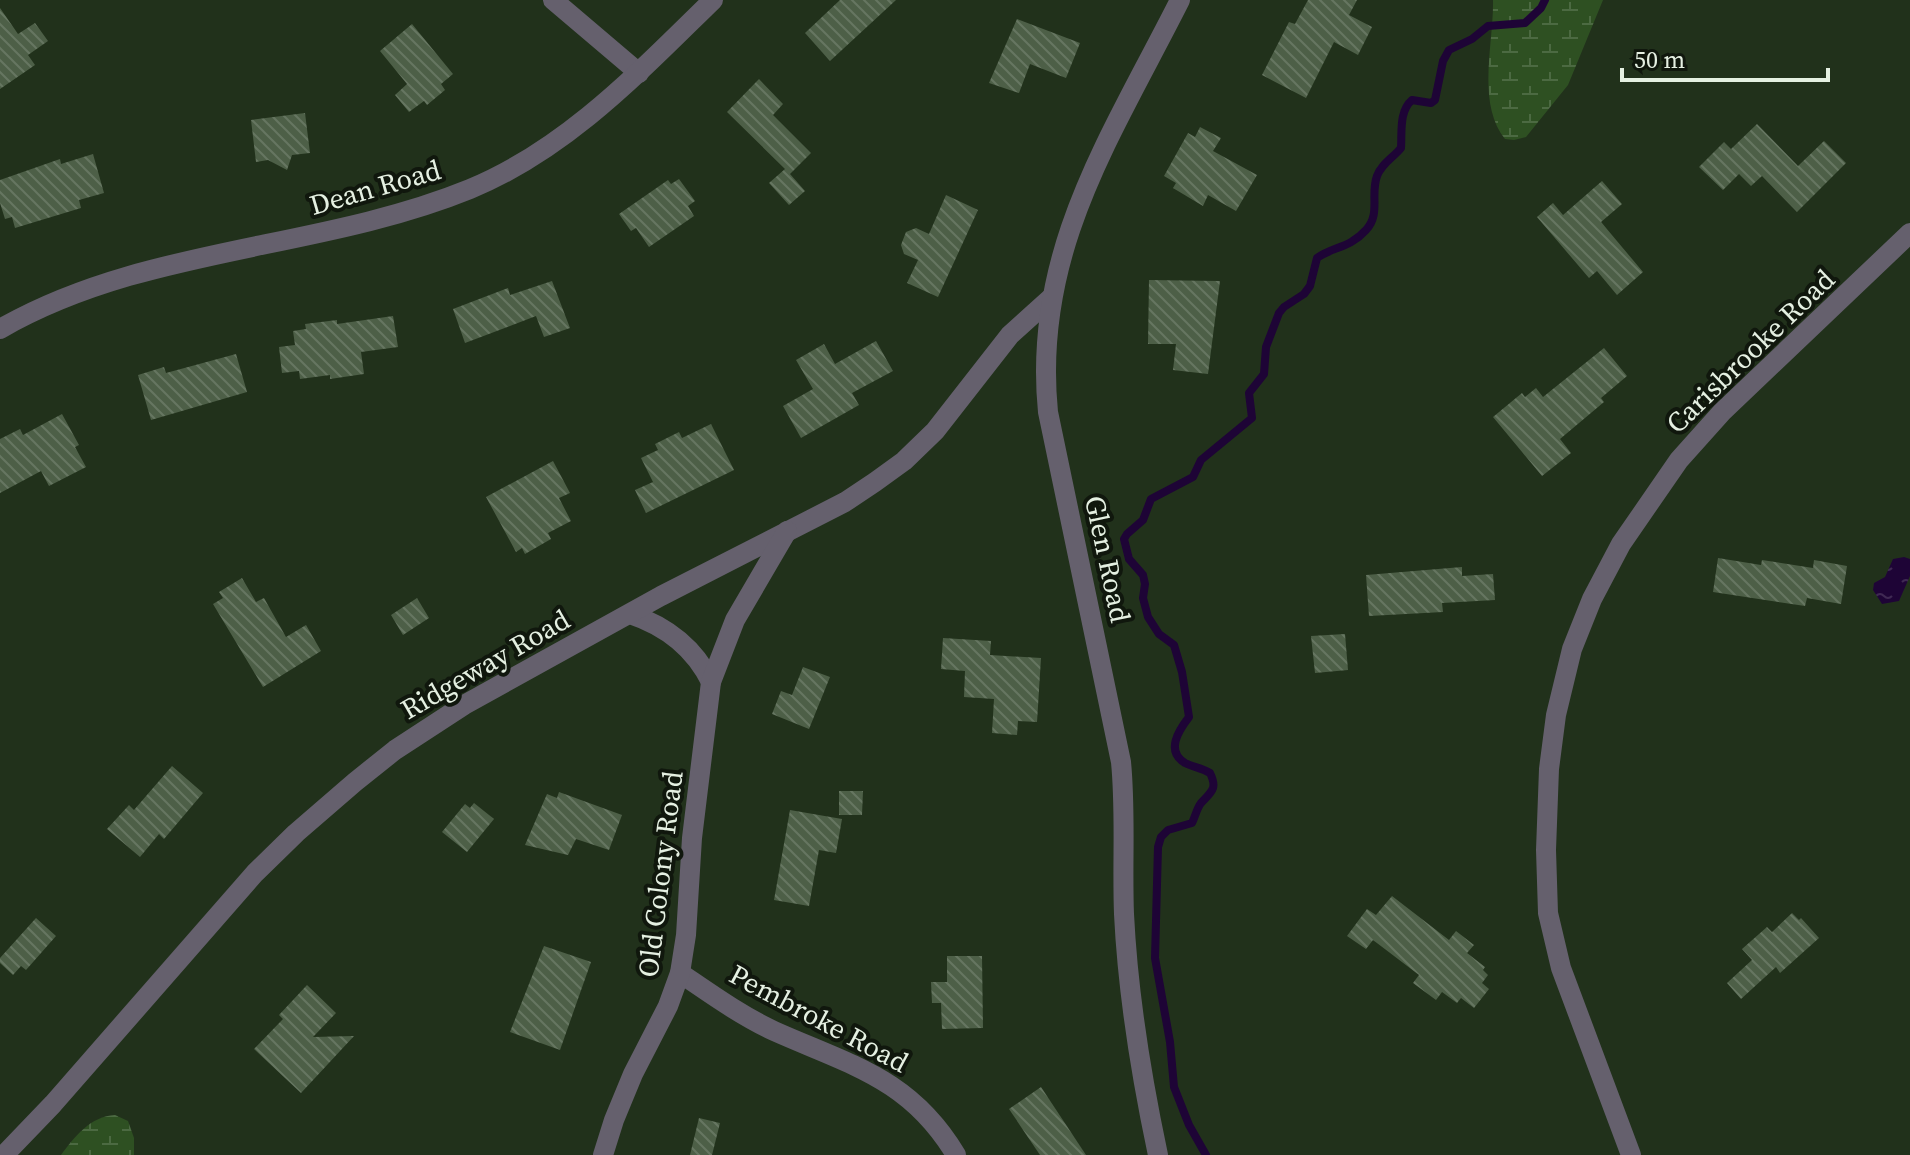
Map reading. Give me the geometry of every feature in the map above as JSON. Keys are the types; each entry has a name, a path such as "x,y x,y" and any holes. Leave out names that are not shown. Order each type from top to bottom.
{"street":[{"path":"553,0 639,73"},
{"name":"Dean Road","path":"0,329 72,296 136,274 359,225 472,188 557,140 639,73 713,0"},
{"name":"Glen Road","path":"1158,1155 1135,1034 1129,984 1124,895 1124,797 1118,745 1048,412 1045,356 1051,298 1063,244 1081,196 1180,0"},
{"name":"Carisbrooke Road","path":"1631,1155 1561,968 1548,913 1546,850 1549,769 1556,715 1572,649 1588,608 1621,544 1679,460 1722,412 1910,233"},
{"name":"Ridgeway Road","path":"4,1155 53,1104 224,906 296,833 418,734 464,705 845,502 912,454 959,403 1010,335 1051,298"},
{"name":"Old Colony Road","path":"603,1155 633,1074 668,1006 680,973 711,682 740,612 787,531"},
{"path":"630,614 678,639 702,664 711,682"},
{"name":"Pembroke Road","path":"680,973 740,1014 883,1079 931,1117 956,1155"}],"green space":[{"path":"1493,0 1603,0 1568,85 1526,137 1514,140 1505,139 1491,108 1488,72"},
{"path":"115,1115 128,1121 134,1138 134,1155 61,1155 91,1123"}],"water":[{"path":"1893,559 1910,559 1910,576 1899,601 1882,604 1873,590 1874,583 1885,577"}],"building":[{"path":"840,0 896,0 830,61 805,33"},
{"path":"1308,0 1357,0 1349,15 1372,27 1358,55 1334,42 1306,98 1262,75 1289,22 1295,24"},
{"path":"0,8 18,34 35,23 48,41 28,55 35,65 0,89"},
{"path":"1017,19 1080,43 1066,78 1030,64 1019,93 989,83"},
{"path":"412,24 453,74 441,84 445,90 427,105 424,101 409,112 395,95 407,84 380,51"},
{"path":"759,79 783,104 773,115 811,153 790,174 805,191 789,205 769,183 785,169 727,112"},
{"path":"305,113 310,153 292,155 287,170 268,160 256,162 251,120"},
{"path":"1757,124 1798,166 1824,141 1846,163 1797,212 1762,176 1751,186 1739,174 1723,190 1699,167 1724,142 1731,149"},
{"path":"1200,127 1221,138 1213,151 1257,175 1236,211 1208,195 1203,206 1173,188 1176,183 1164,176 1188,133 1195,137"},
{"path":"93,154 104,193 79,200 81,208 15,228 12,217 5,219 0,203 0,180 60,159 61,164"},
{"path":"679,179 695,201 688,206 694,216 649,247 636,228 631,231 619,214 668,180 671,184"},
{"path":"1602,181 1622,204 1601,222 1643,272 1617,295 1597,271 1589,278 1537,217 1553,203 1563,215"},
{"path":"946,195 978,210 938,297 907,283 918,260 904,254 901,245 906,232 916,228 929,234"},
{"path":"1149,280 1220,281 1208,374 1173,370 1176,344 1148,344"},
{"path":"552,281 570,328 544,337 536,316 465,343 453,309 508,288 510,295"},
{"path":"393,316 398,347 361,352 364,374 300,379 299,371 282,373 279,347 295,345 293,331 306,329 305,324 337,320 337,324"},
{"path":"876,341 893,371 852,393 859,405 801,438 783,406 813,389 796,360 824,344 835,364"},
{"path":"1604,348 1627,376 1601,398 1604,402 1560,439 1571,453 1542,476 1493,417 1522,393 1525,397 1536,388 1543,397"},
{"path":"236,354 247,392 151,420 138,375 164,367 166,373"},
{"path":"62,414 79,445 75,447 86,467 49,486 41,471 0,493 0,439 20,429 23,435"},
{"path":"711,424 734,470 646,513 635,490 653,482 641,458 658,450 655,444 679,432 682,438"},
{"path":"553,461 570,493 559,498 571,521 548,533 551,539 525,554 522,548 516,552 486,497"},
{"path":"1718,558 1761,565 1762,560 1813,568 1814,560 1847,566 1841,604 1807,598 1805,606 1713,592"},
{"path":"1462,567 1462,576 1493,574 1495,600 1442,603 1443,612 1369,616 1366,575"},
{"path":"242,578 256,602 264,598 286,637 306,625 321,651 263,687 213,604 223,598 219,592"},
{"path":"417,598 429,618 403,635 391,615"},
{"path":"1345,634 1348,670 1315,673 1311,636"},
{"path":"943,638 991,641 990,655 1041,658 1037,722 1018,721 1017,735 992,733 994,699 964,697 965,671 941,669"},
{"path":"803,667 830,677 809,729 772,714 781,691 792,695"},
{"path":"172,766 203,793 164,839 159,834 140,857 107,829 129,805 134,810"},
{"path":"839,791 863,791 862,815 839,815"},
{"path":"559,792 622,815 609,850 576,839 568,855 525,845 547,794 557,798"},
{"path":"474,803 494,819 467,852 442,832 465,804 470,808"},
{"path":"790,810 842,819 836,853 819,850 809,906 774,900"},
{"path":"1392,896 1449,940 1456,931 1474,945 1467,953 1485,967 1483,970 1488,975 1482,983 1489,989 1474,1008 1461,998 1457,1003 1442,992 1436,1000 1413,983 1419,975 1373,940 1366,949 1347,936 1367,909 1376,915"},
{"path":"1792,913 1799,920 1801,918 1819,938 1780,973 1776,967 1741,999 1727,983 1752,960 1742,949 1767,927 1772,932"},
{"path":"36,918 56,936 26,970 21,966 13,975 0,963 0,958"},
{"path":"544,946 591,962 560,1050 510,1032"},
{"path":"947,956 982,956 983,1028 942,1029 941,1003 932,1003 931,982 947,982"},
{"path":"307,985 336,1013 313,1037 354,1036 301,1093 254,1049 283,1019 279,1015"},
{"path":"1041,1087 1086,1155 1040,1155 1009,1109"},
{"path":"699,1118 720,1123 712,1155 690,1155"}],"waterway":[{"path":"1206,1155 1189,1125 1174,1087 1170,1042 1155,958 1158,847 1161,837 1168,830 1192,823 1213,783 1210,773 1185,763 1176,753 1178,734 1189,717 1182,672 1174,645 1159,634 1148,617 1143,598 1143,575 1129,559 1124,539 1143,520 1151,499 1193,477 1201,460 1252,418 1249,393 1264,374 1266,347 1279,313 1310,286 1317,258 1354,240 1370,224 1377,176 1401,148 1405,110 1412,100 1431,103 1435,100 1443,61 1449,50 1472,39 1488,26 1525,23 1545,0"}]}
